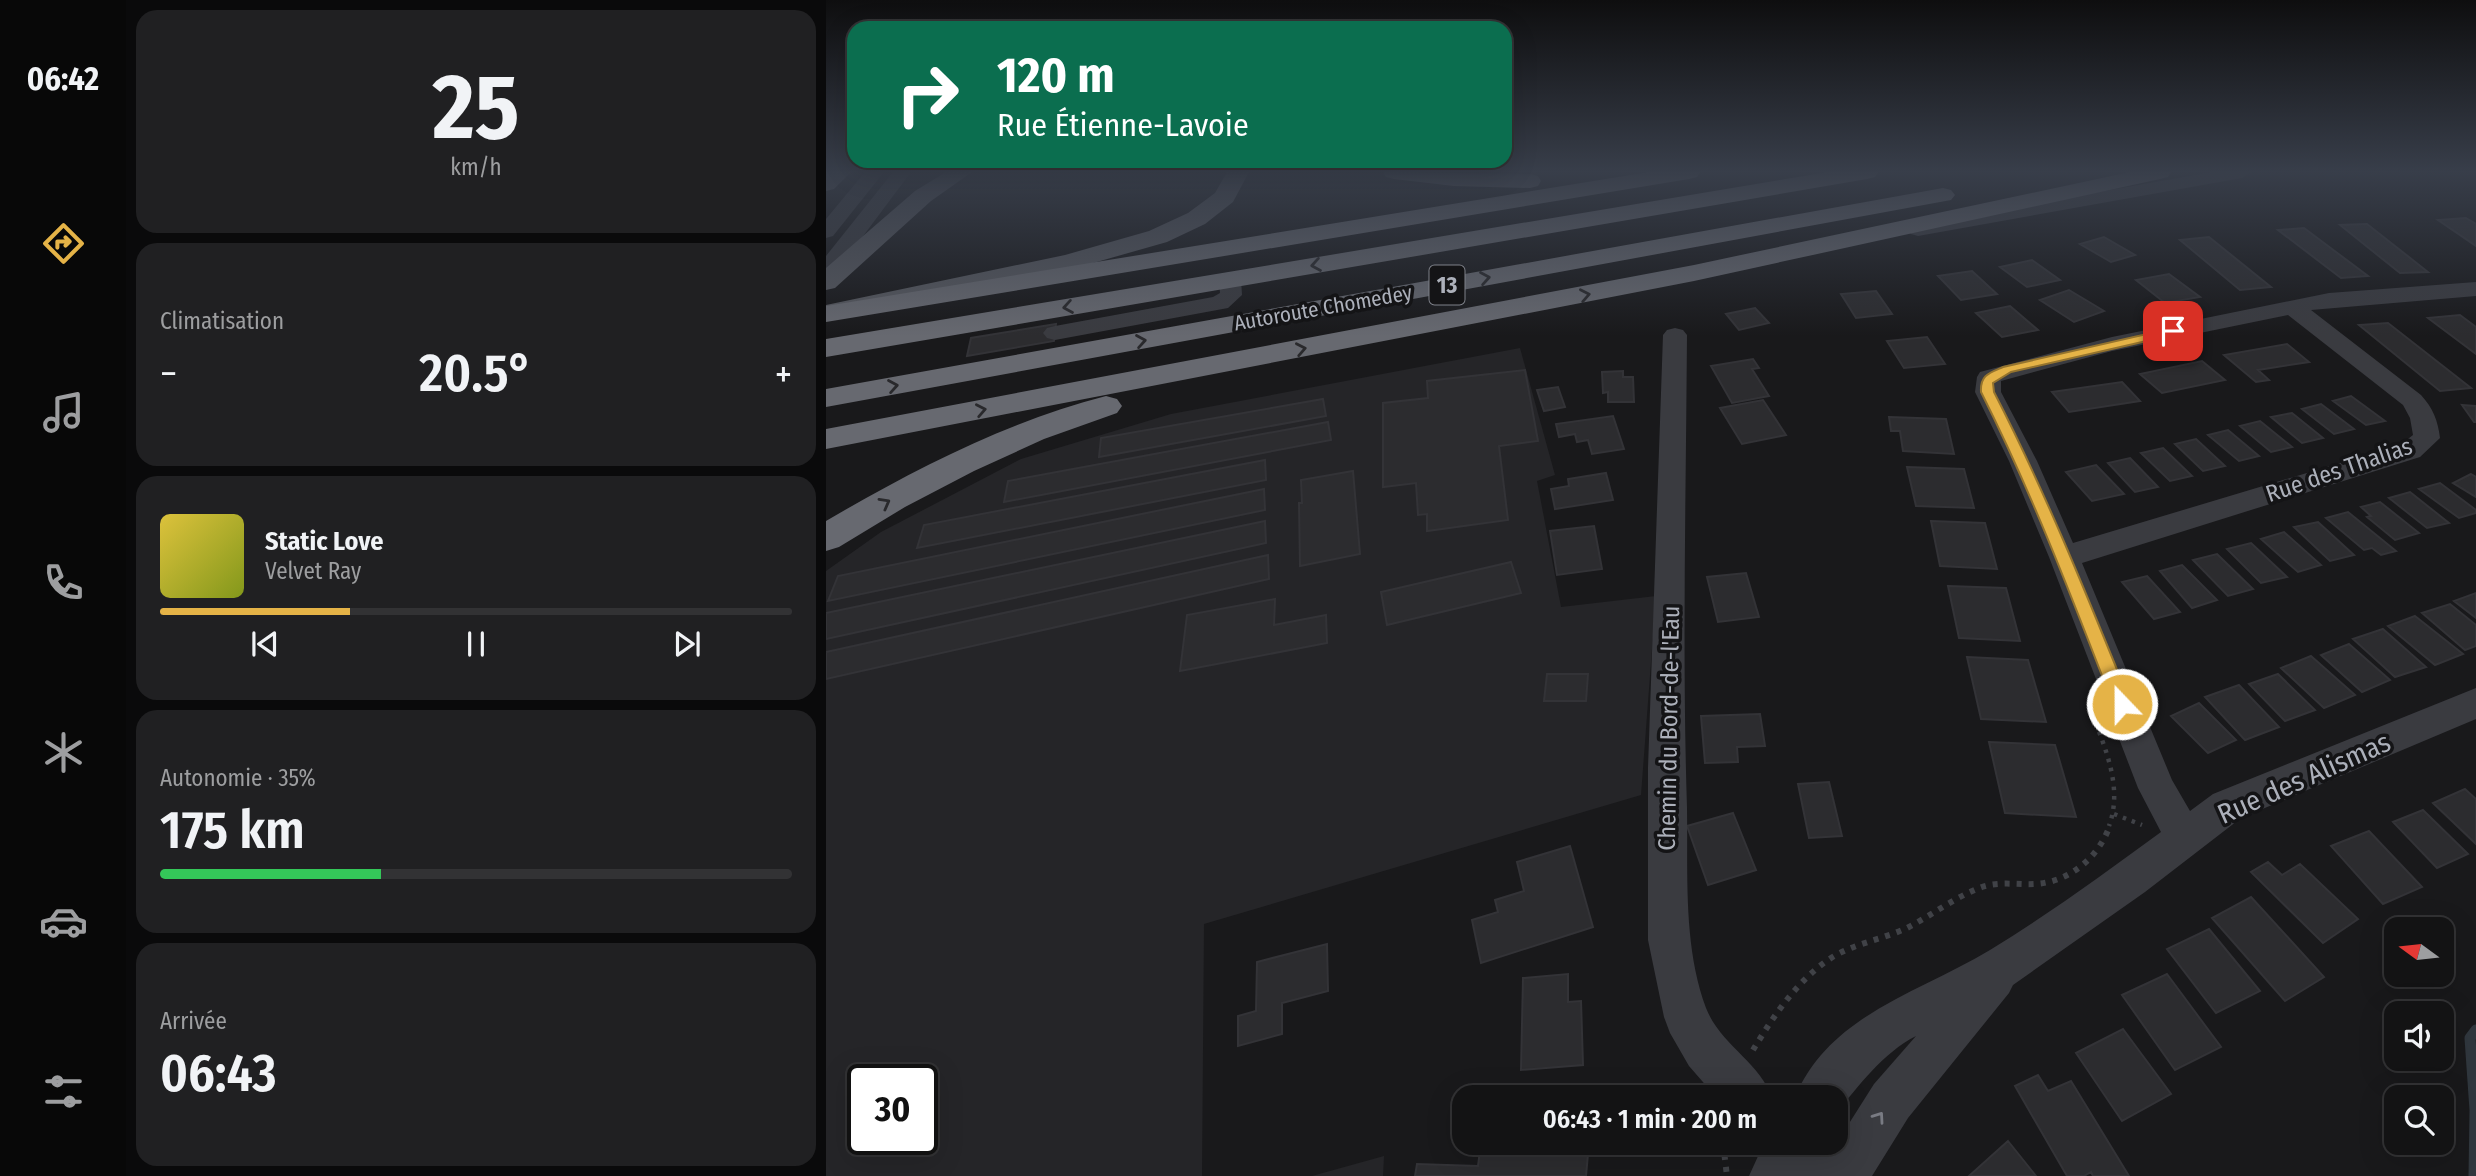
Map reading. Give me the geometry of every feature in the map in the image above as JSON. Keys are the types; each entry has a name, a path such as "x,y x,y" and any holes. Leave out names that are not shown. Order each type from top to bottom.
{"highway":[{"path":"826,314 1355,227"},
{"name":"Autoroute Chomedey","path":"826,348 1540,227"},
{"name":"Autoroute Chomedey","path":"826,398 1108,335 1745,227"},
{"path":"826,439 1234,362 1916,227"},
{"path":"826,538 933,477 1012,441 1234,362"}],"main road":[{"path":"826,282 888,227"},
{"path":"826,314 949,285 1063,263 1133,245 1179,227"}],"street":[{"path":"826,271 860,227"},
{"path":"1844,243 1934,227"},
{"path":"1055,332 1108,335 1220,303 1231,295 1230,279"},
{"path":"2185,838 2157,788 2023,461 1987,392 1989,377 2112,344 2292,307 2389,294 2476,289"},
{"name":"Rue des Thalias","path":"2064,557 2410,451 2427,438 2425,419 2412,400 2292,307"},
{"name":"Chemin du Bord-de-l'Eau","path":"1675,335 1667,768 1669,940 1686,1017 1705,1051 1737,1085"},
{"name":"Rue des Alismas","path":"1829,1085 1846,1064 1890,1025 2004,966 2227,806 2476,703"},
{"name":"Rue des Alismas","path":"1844,1176 1891,1101 2004,966"},
{"path":"1774,1176 1783,1155"},
{"path":"1811,1155 1835,1176"}],"path":[{"path":"1754,1047 1806,978 1829,959 1910,926 1986,886 2037,884 2070,873 2092,858 2100,848 2114,814 2114,783 2088,701"},
{"path":"2114,814 2140,824"},
{"path":"1724,1155 1727,1176"}],"shaded area":[{"path":"1520,348 1555,475 1537,481 1561,607 1656,596 1641,795 1204,924 1202,1176 826,1176 826,571 881,532 1021,459 1171,414"},
{"path":"1384,1156 1383,1176 1312,1176"}],"building":[{"path":"2342,227 2371,227 2428,272 2400,273"},
{"path":"2448,227 2476,227 2476,246"},
{"path":"2304,228 2368,276 2341,278 2278,230"},
{"path":"2104,237 2135,255 2111,262 2080,244"},
{"path":"2209,237 2271,287 2240,290 2180,240"},
{"path":"2032,260 2060,280 2027,287 2000,267"},
{"path":"1972,271 1997,294 1961,300 1938,276"},
{"path":"2169,274 2200,297 2165,303 2136,280"},
{"path":"2069,290 2104,311 2074,322 2040,300"},
{"path":"1876,291 1892,314 1856,318 1841,294"},
{"path":"2010,306 2038,330 2002,337 1976,313"},
{"path":"1755,308 1769,323 1739,330 1726,314"},
{"path":"2460,315 2476,327 2476,354 2428,318"},
{"path":"2388,323 2471,388 2440,391 2359,325"},
{"path":"1056,324 1054,341 967,356 971,338"},
{"path":"1927,337 1945,364 1904,368 1887,341"},
{"path":"2287,344 2309,362 2258,370 2269,380 2256,382 2224,355"},
{"path":"1753,359 1759,368 1752,369 1769,396 1732,403 1711,366"},
{"path":"2202,361 2225,380 2162,393 2140,374"},
{"path":"1525,370 1538,441 1499,446 1508,520 1427,531 1427,514 1418,515 1416,483 1383,487 1383,403 1428,398 1427,381"},
{"path":"1623,371 1623,377 1633,377 1634,402 1608,402 1608,392 1603,393 1602,372"},
{"path":"2122,382 2140,401 2069,412 2052,392"},
{"path":"1558,387 1565,407 1544,411 1537,390"},
{"path":"2351,396 2385,421 2366,425 2333,401"},
{"path":"1323,399 1326,416 1099,457 1101,438"},
{"path":"1763,400 1786,435 1742,444 1720,408"},
{"path":"2321,404 2354,429 2334,434 2302,409"},
{"path":"2462,405 2476,406 2476,422 2474,422"},
{"path":"2292,413 2323,438 2302,443 2271,417"},
{"path":"1613,416 1624,449 1592,454 1588,440 1577,442 1575,434 1559,437 1556,424"},
{"path":"1889,417 1946,419 1954,454 1903,451 1900,431 1891,431"},
{"path":"2260,421 2292,447 2271,452 2240,426"},
{"path":"1328,422 1331,440 1004,502 1008,481"},
{"path":"2228,430 2259,456 2239,461 2208,435"},
{"path":"2196,439 2225,466 2203,471 2175,444"},
{"path":"2163,448 2192,476 2170,481 2141,453"},
{"path":"2130,458 2158,487 2135,492 2108,463"},
{"path":"1265,460 1266,480 917,548 924,525"},
{"path":"2096,465 2124,494 2092,501 2066,472"},
{"path":"1907,467 1964,469 1974,508 1916,506"},
{"path":"1353,471 1360,554 1300,566 1301,480"},
{"path":"1606,473 1613,500 1555,509 1551,489 1569,486 1568,479"},
{"path":"2471,474 2476,477 2476,497 2453,483"},
{"path":"2440,483 2476,510 2476,513 2459,518 2419,489"},
{"path":"1264,489 1265,510 828,601 838,576"},
{"path":"2410,492 2449,523 2427,528 2389,498"},
{"path":"2380,502 2419,533 2395,540 2367,517 2371,516 2361,507"},
{"path":"2348,512 2396,551 2381,555 2372,548 2364,550 2326,518"},
{"path":"1265,521 1266,543 826,639 826,613"},
{"path":"1931,521 1985,523 1997,569 1940,566"},
{"path":"2318,522 2354,555 2330,561 2294,527"},
{"path":"1594,526 1602,569 1557,575 1550,531"},
{"path":"2284,532 2321,565 2298,572 2261,539"},
{"path":"2251,543 2287,577 2261,583 2227,549"},
{"path":"2217,554 2253,589 2228,596 2193,560"},
{"path":"1268,555 1269,579 826,679 826,652"},
{"path":"1511,562 1521,593 1387,625 1381,592"},
{"path":"2182,565 2217,600 2192,608 2160,571"},
{"path":"1746,573 1759,617 1718,622 1707,577"},
{"path":"2147,576 2180,612 2154,619 2122,582"},
{"path":"1948,586 2006,588 2020,641 1959,638"},
{"path":"2476,593 2476,618 2454,601"},
{"path":"1275,599 1274,625 1326,615 1327,643 1180,671 1187,615"},
{"path":"2450,604 2476,625 2476,646 2465,650 2422,613"},
{"path":"2415,616 2463,654 2435,665 2388,626"},
{"path":"2383,629 2426,667 2395,677 2353,639"},
{"path":"2349,644 2390,680 2362,692 2321,655"},
{"path":"2311,656 2355,695 2324,708 2281,668"},
{"path":"1967,657 2028,660 2046,722 1981,719"},
{"path":"1547,674 1588,674 1586,701 1544,701"},
{"path":"2278,674 2315,710 2285,721 2249,684"},
{"path":"2239,685 2279,727 2245,740 2205,697"},
{"path":"2199,703 2236,740 2208,753 2171,716"},
{"path":"1760,714 1765,746 1737,747 1738,762 1705,763 1701,716"},
{"path":"1989,742 2055,745 2076,817 2005,813"},
{"path":"1829,782 1842,836 1809,838 1798,784"},
{"path":"2465,789 2476,799 2476,844 2433,803"},
{"path":"2423,810 2468,854 2437,868 2393,822"},
{"path":"1733,813 1756,870 1708,885 1687,826"},
{"path":"2369,831 2422,887 2383,904 2331,846"},
{"path":"1570,846 1593,927 1481,963 1472,920 1498,912 1495,900 1524,891 1517,862"},
{"path":"2268,862 2282,875 2300,864 2358,919 2323,943 2251,872"},
{"path":"2251,897 2324,977 2285,1001 2212,918"},
{"path":"2209,929 2260,991 2216,1013 2167,949"},
{"path":"1327,944 1328,991 1282,1003 1282,1034 1238,1046 1238,1016 1256,1011 1257,962"},
{"path":"1568,974 1568,1002 1581,1001 1583,1065 1521,1070 1523,978"},
{"path":"2167,974 2221,1047 2175,1070 2122,995"},
{"path":"2123,1029 2171,1094 2122,1121 2076,1053"},
{"path":"2038,1075 2048,1091 2071,1081 2129,1176 2093,1176 2091,1172 2084,1176 2067,1176 2015,1086"},
{"path":"2008,1141 2036,1176 1969,1176"},
{"path":"1479,1155 1588,1155 1586,1176 1415,1176 1417,1164 1478,1166"}],"waterway":[{"path":"2474,1176 2475,1110 2470,1038 2476,1030"}],"route":[{"path":"2122,704 2064,557 2023,461 1987,392 1987,383 1989,377 2007,370 2173,331"}]}
